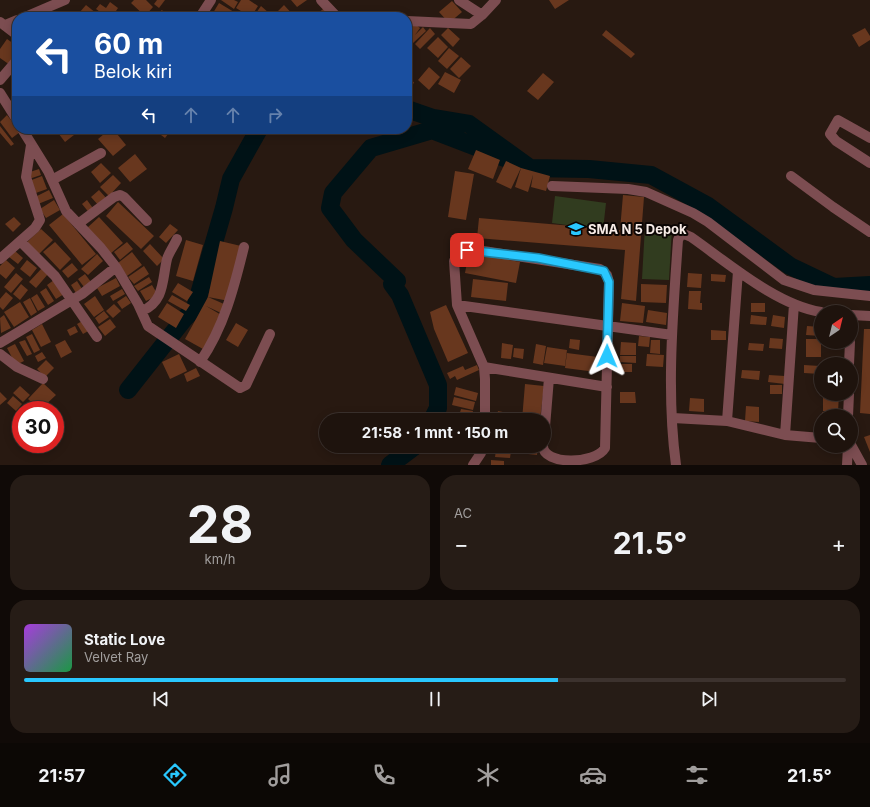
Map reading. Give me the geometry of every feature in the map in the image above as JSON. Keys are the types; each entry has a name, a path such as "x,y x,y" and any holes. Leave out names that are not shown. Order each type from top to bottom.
{"street":[{"path":"37,12 65,0"},
{"path":"203,12 211,0"},
{"path":"321,0 332,12"},
{"path":"459,0 482,15"},
{"path":"412,21 468,24 474,22 496,0"},
{"path":"2,24 12,21"},
{"path":"2,24 12,31"},
{"path":"0,80 12,66"},
{"path":"2,100 12,113"},
{"path":"870,138 838,120 832,127 830,134 836,141 870,163"},
{"path":"25,134 52,180 66,211 116,267 142,311 148,326 200,362 237,386 243,388 246,385 270,334"},
{"path":"0,259 20,242 40,220 26,177 31,145"},
{"path":"52,180 101,153"},
{"path":"791,176 870,232"},
{"path":"552,186 628,189 646,192 686,210 708,222 784,280 814,290 870,296"},
{"path":"78,224 114,197 120,195 124,197 147,221"},
{"path":"676,465 673,418 672,335 678,240 680,236 684,234 691,237 738,271 794,304 814,310"},
{"path":"142,311 152,306 161,295 167,258 177,239"},
{"path":"20,242 47,265 97,337"},
{"path":"200,362 213,342 232,296 244,248"},
{"path":"485,413 486,387 484,367 457,305 454,261 462,251 477,250 538,258 604,271 609,282 605,448 598,457 578,464 558,465 547,459 544,453"},
{"path":"0,343 72,300 116,267"},
{"path":"727,421 738,271"},
{"path":"785,435 794,304"},
{"path":"457,305 672,335"},
{"path":"858,315 870,316"},
{"path":"0,354 17,367 43,379"},
{"path":"484,367 607,387"},
{"path":"546,413 549,378"},
{"path":"673,418 727,421 785,435 814,437"},
{"path":"473,465 480,453"},
{"path":"847,465 848,453"},
{"path":"855,453 862,465"}],"green space":[{"path":"555,196 606,203 603,230 552,223"},
{"path":"645,226 672,228 669,280 642,279"}],"building":[{"path":"134,0 146,0 153,7 149,12 141,12 131,3"},
{"path":"157,0 165,0 159,8 154,4"},
{"path":"221,0 234,0 238,2 234,9"},
{"path":"241,0 249,0 258,6 254,12 243,12 236,8"},
{"path":"291,0 307,0 297,7"},
{"path":"549,0 569,0 555,9"},
{"path":"452,1 462,12 449,23 439,12"},
{"path":"110,2 118,8 115,12 100,12 96,9 100,4 106,8"},
{"path":"219,3 234,12 214,12"},
{"path":"86,5 95,12 80,12"},
{"path":"284,5 290,12 277,12"},
{"path":"261,6 268,12 257,12"},
{"path":"327,6 332,12 319,12"},
{"path":"415,24 420,28 415,35 423,27 426,31 413,43 412,42 412,27"},
{"path":"430,28 435,34 420,49 415,44"},
{"path":"448,28 460,39 453,47 441,35"},
{"path":"865,28 870,36 870,40 859,47 852,35"},
{"path":"606,30 635,54 631,58 602,35"},
{"path":"438,37 448,47 438,58 427,48"},
{"path":"7,39 12,42 12,62 10,65 0,58 0,49"},
{"path":"449,48 459,56 447,69 438,61"},
{"path":"461,57 471,66 459,78 450,69"},
{"path":"429,67 440,77 429,90 418,80"},
{"path":"445,72 461,80 454,93 438,84"},
{"path":"543,73 554,82 538,100 527,91"},
{"path":"7,115 12,122 12,134 17,134 12,138 0,122"},
{"path":"0,126 14,144 11,146 0,133"},
{"path":"59,134 73,134 74,135 65,142"},
{"path":"104,134 117,134 126,145 113,156 98,139"},
{"path":"160,134 168,134 165,138"},
{"path":"476,150 500,160 493,179 468,169"},
{"path":"135,154 147,169 130,182 118,168"},
{"path":"506,161 521,168 511,189 496,182"},
{"path":"101,163 111,173 100,183 91,172"},
{"path":"521,168 550,176 546,191 531,187 533,175 528,192 515,187"},
{"path":"39,169 41,175 29,179 27,173"},
{"path":"455,171 474,174 466,220 448,217"},
{"path":"113,175 121,183 109,196 100,187"},
{"path":"42,176 47,189 33,194 29,181"},
{"path":"49,190 53,198 38,204 35,197"},
{"path":"99,190 107,199 99,206 91,197"},
{"path":"623,195 644,197 636,301 621,299 625,250 477,238 479,218 620,230"},
{"path":"54,200 60,210 46,218 40,209"},
{"path":"87,200 95,211 91,215 82,204"},
{"path":"118,202 154,236 141,249 106,216"},
{"path":"63,214 96,254 82,265 49,225"},
{"path":"14,217 21,224 13,232 5,224"},
{"path":"99,217 123,243 110,254 87,228"},
{"path":"170,224 178,230 166,243 159,237"},
{"path":"41,229 53,240 39,254 27,242"},
{"path":"186,240 203,245 193,281 176,276"},
{"path":"220,241 241,246 229,301 208,297"},
{"path":"55,242 71,259 60,270 43,252"},
{"path":"127,242 133,249 120,260 114,252"},
{"path":"150,244 164,259 157,266 143,251"},
{"path":"15,251 23,258 18,264 9,257"},
{"path":"132,252 142,265 127,276 118,263"},
{"path":"469,252 520,262 516,283 465,273"},
{"path":"97,254 103,261 88,275 81,269"},
{"path":"6,260 15,268 6,279 0,274 0,266"},
{"path":"27,260 37,268 30,277 20,269"},
{"path":"72,263 78,270 68,278 62,271"},
{"path":"144,266 149,274 134,284 128,277"},
{"path":"42,268 48,274 36,288 29,282"},
{"path":"16,273 23,279 11,293 4,287"},
{"path":"688,273 702,274 701,288 687,287"},
{"path":"85,274 91,282 84,287 78,279"},
{"path":"711,274 726,275 725,282 711,281"},
{"path":"149,277 152,282 138,291 134,286"},
{"path":"116,278 120,286 102,296 97,288"},
{"path":"473,279 508,283 506,301 471,297"},
{"path":"54,280 64,294 56,299 47,285"},
{"path":"77,281 82,289 76,293 71,285"},
{"path":"178,283 193,292 187,301 172,292"},
{"path":"21,284 28,290 20,300 13,294"},
{"path":"641,284 667,285 666,303 641,302"},
{"path":"152,285 158,295 146,301 140,291"},
{"path":"46,288 54,301 48,305 40,292"},
{"path":"122,289 125,294 113,301 110,296"},
{"path":"689,291 701,291 700,303 702,303 702,310 688,309"},
{"path":"6,292 13,298 3,310 0,307 0,299"},
{"path":"37,294 45,307 38,311 31,298"},
{"path":"172,295 190,305 186,311 168,301"},
{"path":"95,296 104,310 94,317 84,304"},
{"path":"126,296 131,303 122,309 117,302"},
{"path":"208,297 224,304 221,313 206,306 223,316 203,349 185,339"},
{"path":"30,298 37,312 31,316 23,302"},
{"path":"20,302 29,317 14,327 4,312"},
{"path":"167,303 184,314 176,328 158,317"},
{"path":"622,303 645,306 643,323 620,321"},
{"path":"751,303 765,303 765,312 751,312"},
{"path":"114,304 121,311 113,318 106,311"},
{"path":"446,305 468,353 448,362 434,329 430,312"},
{"path":"648,310 667,313 666,325 646,322"},
{"path":"104,311 109,317 99,324 95,318"},
{"path":"4,315 11,328 1,333 0,318"},
{"path":"751,315 767,317 766,325 750,324"},
{"path":"773,315 785,317 784,328 771,326"},
{"path":"110,319 116,327 105,336 98,327"},
{"path":"84,320 90,330 83,334 77,324"},
{"path":"236,323 248,330 238,347 226,340"},
{"path":"42,324 51,342 41,347 32,330"},
{"path":"75,326 78,332 70,336 67,330"},
{"path":"807,326 814,326 814,336 806,335"},
{"path":"864,329 870,329 870,414 860,413"},
{"path":"711,330 726,331 726,340 711,340"},
{"path":"32,334 40,350 34,353 26,337"},
{"path":"639,336 650,337 649,347 638,346"},
{"path":"770,338 783,339 782,349 769,348"},
{"path":"570,339 580,340 579,350 569,348"},
{"path":"806,339 814,339 814,349 821,349 821,357 806,357"},
{"path":"25,340 32,354 27,356 19,342"},
{"path":"65,340 72,352 61,358 55,345"},
{"path":"651,340 660,340 660,354 650,353"},
{"path":"621,342 636,343 636,355 620,355"},
{"path":"502,343 513,345 511,359 501,358"},
{"path":"749,343 764,344 763,351 748,350"},
{"path":"15,344 24,361 16,365 7,348"},
{"path":"536,344 546,346 543,365 533,363"},
{"path":"547,347 567,350 565,366 544,363"},
{"path":"514,348 524,349 523,359 513,357"},
{"path":"42,352 46,358 38,362 35,356"},
{"path":"567,353 598,357 596,372 565,368"},
{"path":"179,354 187,371 170,379 162,362"},
{"path":"647,354 664,355 663,367 646,366"},
{"path":"620,356 636,356 636,363 620,362"},
{"path":"46,360 54,368 45,377 37,369"},
{"path":"618,364 632,364 632,372 618,372"},
{"path":"477,365 479,370 457,380 455,376 450,379 447,373 463,366 465,370"},
{"path":"804,365 814,366 814,374 804,373"},
{"path":"196,368 200,376 187,382 184,374"},
{"path":"742,370 760,371 759,380 741,378"},
{"path":"769,375 785,376 785,384 768,382"},
{"path":"43,383 56,395 50,401 30,401 28,399"},
{"path":"525,384 544,386 541,413 523,413"},
{"path":"770,385 782,385 782,394 770,394"},
{"path":"20,386 30,395 24,401 22,401 13,393"},
{"path":"456,387 478,393 476,401 454,395"},
{"path":"0,392 7,399 0,405"},
{"path":"620,392 635,392 636,403 620,403"},
{"path":"13,396 19,401 12,401 12,407 7,403"},
{"path":"454,397 475,402 473,410 452,405"},
{"path":"690,398 704,399 704,412 689,411"},
{"path":"823,401 839,401 838,409 823,409"},
{"path":"746,406 759,407 759,422 745,421"},
{"path":"461,409 473,411 472,413 460,413"},
{"path":"870,435 870,452 864,437"},
{"path":"496,453 511,453 510,458 495,457"},
{"path":"519,453 537,453 537,455"},
{"path":"491,460 504,461 504,465 491,465"}],"waterway":[{"path":"412,111 433,118 469,124 530,168 589,169 651,175 708,206 790,266 834,287 870,285"},
{"path":"436,413 438,408 438,385 400,295 392,284 397,281 354,240 330,208 333,193 371,148 432,130 505,158"},
{"path":"128,390 184,319 195,308 231,179 256,134"},
{"path":"390,465 406,453"}],"place":[{"name":"SMA N 5 Depok","path":"576,229"}],"route":[{"path":"467,250 538,258 604,271 609,282 607,356"}]}
